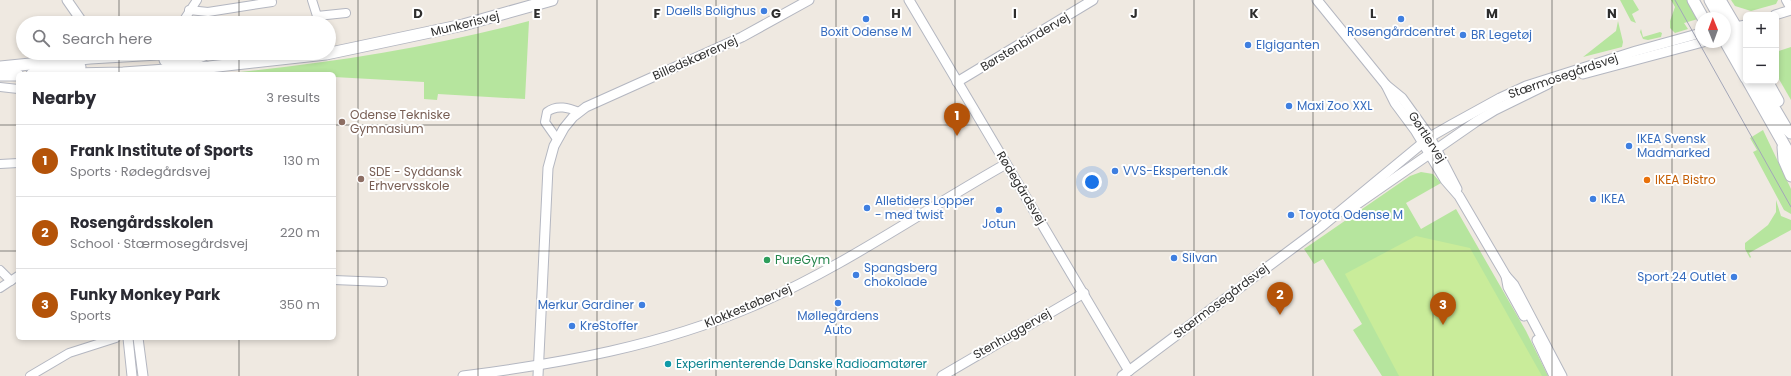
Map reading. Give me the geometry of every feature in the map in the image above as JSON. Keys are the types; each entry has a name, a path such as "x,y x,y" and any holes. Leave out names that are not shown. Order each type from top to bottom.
{"main road":[{"name":"Munkerisvej","path":"336,52 463,26 552,0"},
{"path":"1694,0 1699,12"},
{"path":"1702,0 1709,12"},
{"path":"1710,0 1717,12"},
{"path":"1720,0 1724,12"},
{"path":"1731,31 1743,41"},
{"path":"1731,32 1743,55"},
{"path":"1731,33 1743,69"},
{"name":"Munkerisvej","path":"336,46 377,43"},
{"name":"Munkerisvej","path":"0,67 98,65 130,60"},
{"path":"37,72 42,70 167,60"},
{"name":"Munkerisvej","path":"135,72 278,60"},
{"name":"Munkerisvej","path":"77,72 98,65 120,72"},
{"path":"0,75 16,75"},
{"path":"1750,84 1791,158"},
{"path":"1760,84 1786,128 1791,133"},
{"path":"1769,84 1791,124"},
{"path":"1783,142 1784,160 1791,176"}],"street":[{"path":"67,0 76,16"},
{"path":"186,16 196,0"},
{"path":"312,0 317,16 346,13"},
{"name":"Billedskærervej","path":"538,376 548,168 557,139 567,123 579,112 595,102 742,37 809,0"},
{"name":"Rødegårdsvej","path":"909,0 1084,293 1128,374"},
{"name":"Børstenbindervej","path":"957,82 1093,0"},
{"name":"Gørtlervej","path":"1317,0 1386,85 1402,98 1430,146 1457,187 1459,196 1506,276 1514,285 1562,376"},
{"path":"1779,14 1791,9 1786,0"},
{"path":"189,10 208,12 272,2"},
{"name":"Stærmosegårdsvej","path":"1321,227 1359,203 1430,146 1495,110 1555,80 1637,56 1695,35"},
{"name":"Stærmosegårdsvej","path":"1128,374 1430,146 1500,98 1540,81 1637,56 1695,44"},
{"path":"0,87 16,89"},
{"path":"557,139 545,122 547,112 556,108 562,108 579,112"},
{"path":"0,164 16,163"},
{"name":"Klokkestøbervej","path":"463,376 539,366 590,357 697,328 754,306 832,266 1006,164"},
{"path":"0,270 15,278 0,288"},
{"name":"Gørtlervej","path":"1506,276 1508,287 1554,376"},
{"path":"336,280 383,282"},
{"name":"Stenhuggervej","path":"942,376 1084,293"},
{"path":"30,376 69,353 110,340"},
{"path":"128,340 132,376"},
{"path":"138,340 143,376"}],"green space":[{"path":"1620,0 1633,0 1639,10 1632,14 1636,23 1631,21"},
{"path":"1671,0 1688,0 1695,13 1695,20 1684,23 1688,29 1675,33 1670,28 1670,21 1675,7"},
{"path":"1731,0 1778,0 1776,4 1751,11 1735,6"},
{"path":"529,21 525,99 438,94 437,100 424,99 424,82 336,77 336,72 238,72 375,54 491,31"},
{"path":"1618,21 1623,42 1622,47 1583,57 1616,31"},
{"path":"1641,29 1643,37 1660,32 1662,33 1661,37 1648,40 1643,39 1640,32"},
{"path":"1791,47 1791,100 1779,79 1779,51"},
{"path":"1763,130 1791,189 1791,214 1784,210 1753,152 1757,150 1750,138"},
{"path":"1421,172 1433,174 1441,183 1406,203 1421,229 1456,209 1526,331 1548,376 1382,376 1353,330 1362,324 1323,259 1314,264 1304,249 1410,176"},
{"path":"1776,200 1781,216 1791,220 1791,230 1749,253 1750,258 1745,249 1745,243 1768,225 1776,212"},
{"path":"1416,236 1470,248 1542,376 1399,376 1345,274"}],"tram line":[{"path":"1675,0 1791,207"}],"place":[{"name":"Daells Bolighus","path":"764,11"},
{"name":"Boxit Odense M","path":"866,19"},
{"name":"Rosengårdcentret","path":"1401,19"},
{"name":"BR Legetøj","path":"1463,35"},
{"name":"Elgiganten","path":"1248,45"},
{"name":"Maxi Zoo XXL","path":"1289,106"},
{"name":"Odense Tekniske Gymnasium","path":"342,122"},
{"name":"Frank Institute of Sports","path":"957,136"},
{"name":"IKEA Svensk Madmarked","path":"1629,146"},
{"name":"VVS-Eksperten.dk","path":"1115,171"},
{"name":"SDE - Syddansk Erhvervsskole","path":"361,179"},
{"name":"IKEA Bistro","path":"1647,180"},
{"name":"IKEA","path":"1593,199"},
{"name":"Alletiders Lopper - med twist","path":"867,208"},
{"name":"Jotun","path":"999,210"},
{"name":"Toyota Odense M","path":"1291,215"},
{"name":"Silvan","path":"1174,258"},
{"name":"PureGym","path":"767,260"},
{"name":"Spangsberg chokolade","path":"856,275"},
{"name":"Sport 24 Outlet","path":"1734,277"},
{"name":"Møllegårdens Auto","path":"838,303"},
{"name":"Merkur Gardiner","path":"642,305"},
{"name":"Rosengårdsskolen","path":"1280,315"},
{"name":"Funky Monkey Park","path":"1443,325"},
{"name":"KreStoffer","path":"572,326"},
{"name":"Experimenterende Danske Radioamatører","path":"668,364"}]}
